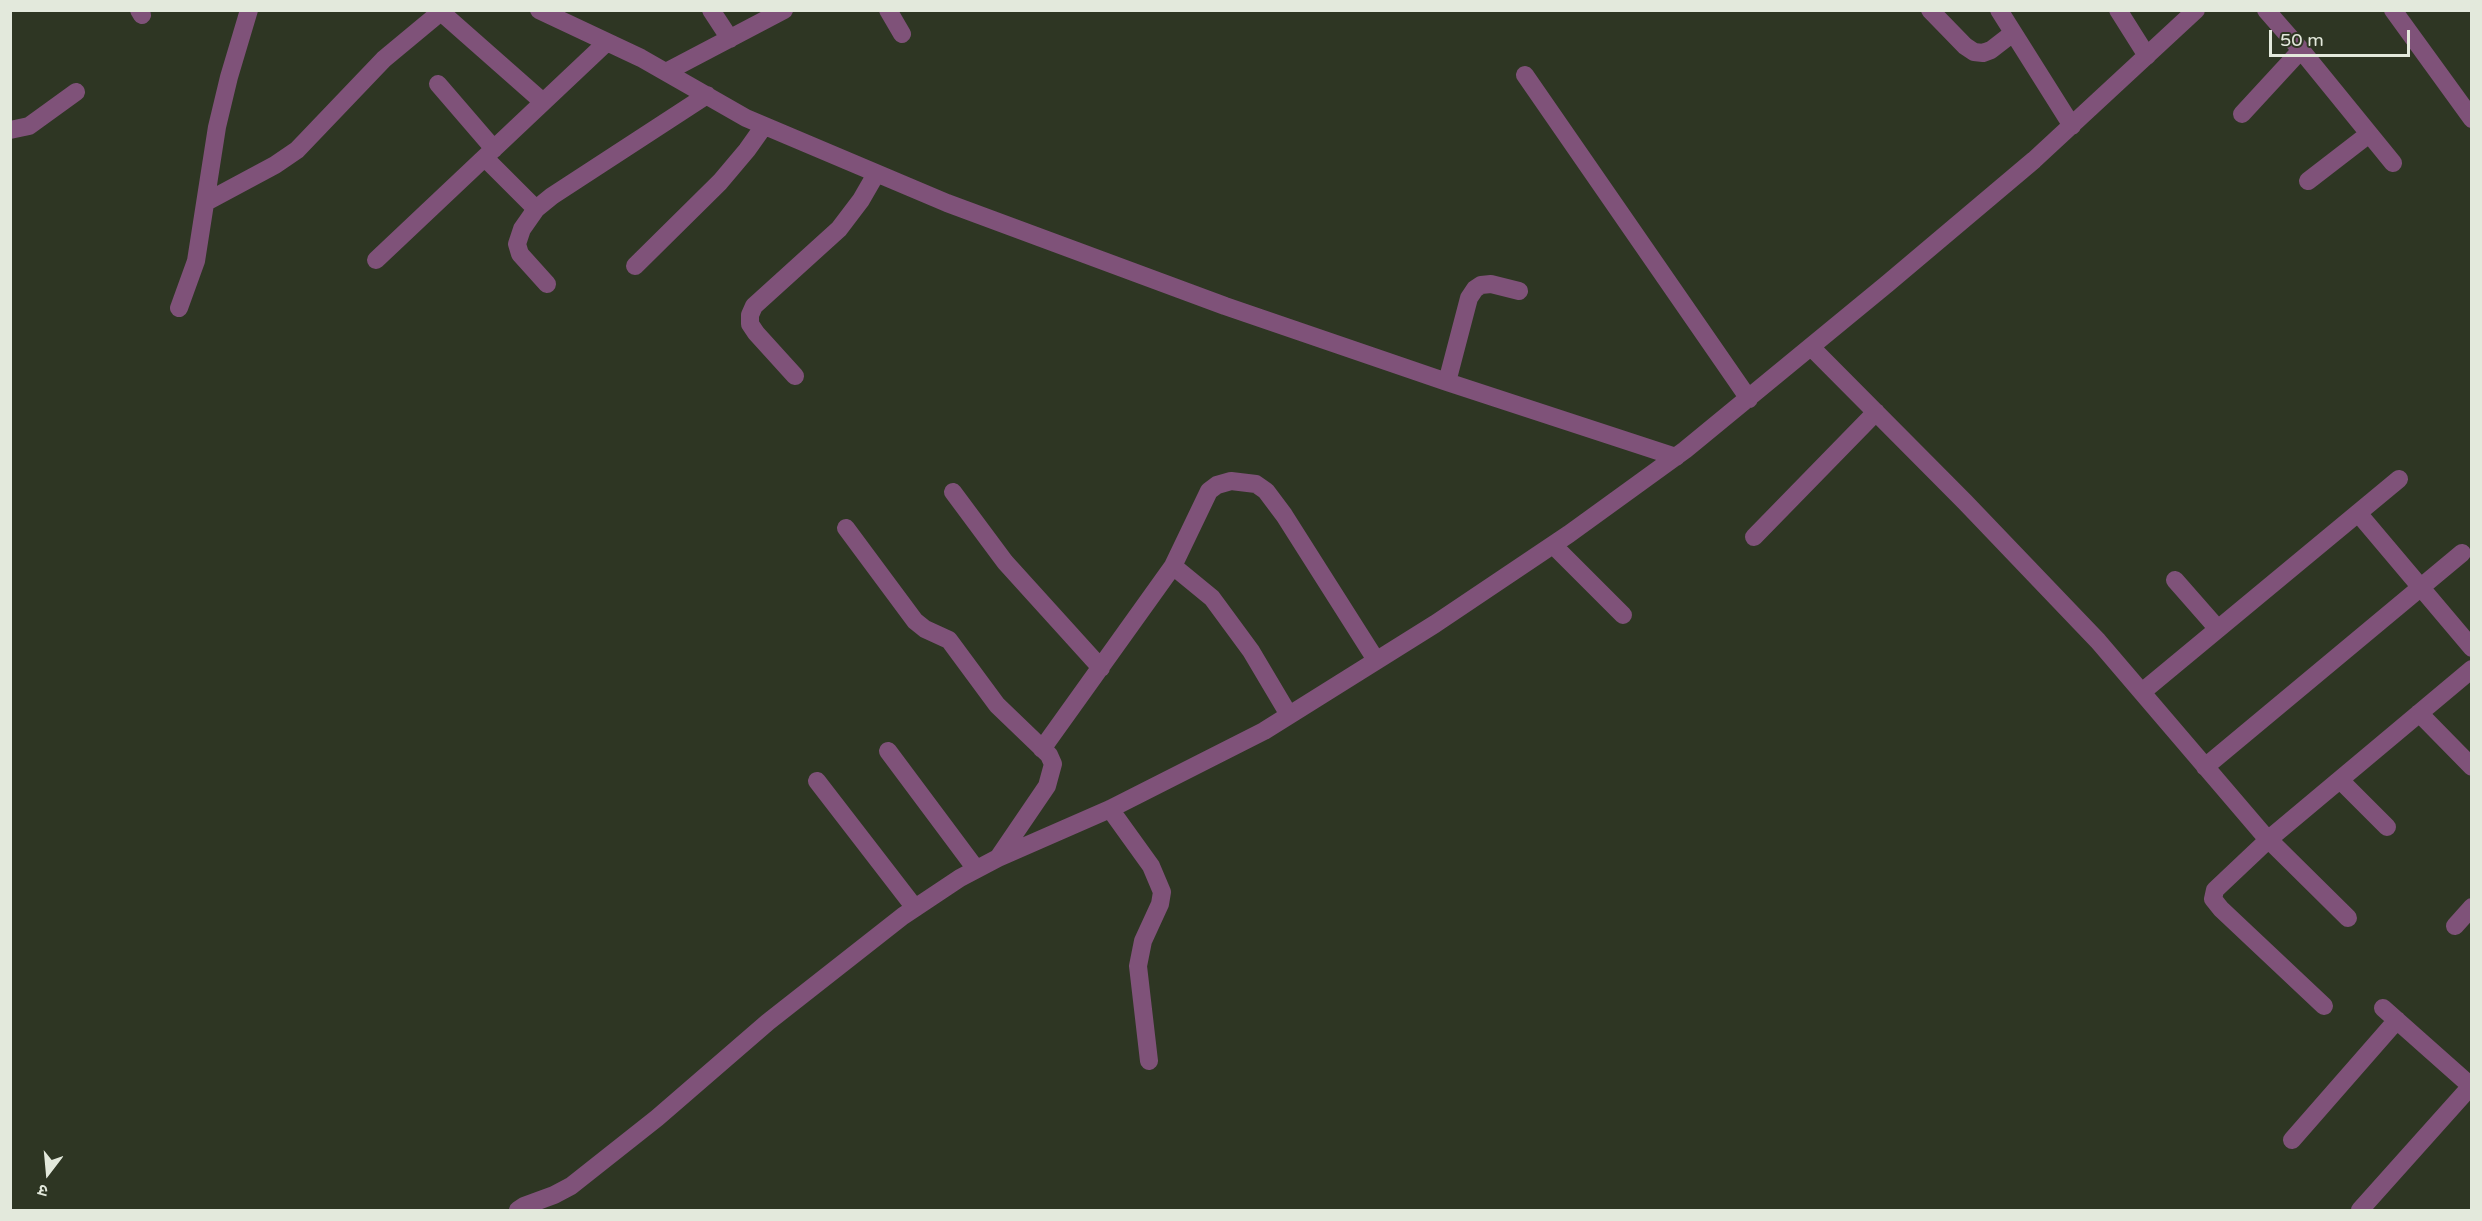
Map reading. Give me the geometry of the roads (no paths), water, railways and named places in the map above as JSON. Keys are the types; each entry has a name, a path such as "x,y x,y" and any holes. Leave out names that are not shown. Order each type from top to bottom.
{"street":[{"path":"179,308 196,261 219,117 249,10"},
{"path":"538,10 666,72 764,126 876,174 1082,254 1447,382 1676,457"},
{"path":"711,10 730,39"},
{"path":"666,72 784,10"},
{"path":"888,10 902,34"},
{"path":"1930,10 1965,46 1974,52 1983,53 1991,50 2013,33"},
{"path":"1999,10 2072,126"},
{"path":"2118,10 2147,56"},
{"path":"518,1210 554,1195 592,1169 657,1118 768,1022 915,908 976,869 1110,809 1264,731 1553,545 1676,457 1811,348 2072,126 2196,10"},
{"path":"2266,10 2393,163"},
{"path":"2392,10 2472,120"},
{"path":"206,202 275,165 297,150 384,59 442,11 543,102"},
{"path":"376,260 607,42"},
{"path":"2242,114 2301,50"},
{"path":"1525,75 1749,399"},
{"path":"438,84 489,153 536,209"},
{"path":"10,130 29,126 76,92"},
{"path":"547,284 520,254 517,244 522,229 536,209 552,196 706,95"},
{"path":"635,266 725,176 764,126"},
{"path":"2308,181 2370,134"},
{"path":"795,376 756,333 750,324 750,315 754,306 839,229 861,200 876,174"},
{"path":"1447,382 1469,298 1474,290 1481,285 1491,284 1519,291"},
{"path":"1811,348 2098,641 2269,840 2348,918"},
{"path":"1754,537 1876,412"},
{"path":"2142,692 2399,479"},
{"path":"1042,749 1173,566 1209,491 1217,485 1231,482 1256,484 1266,492 1284,515 1376,660"},
{"path":"954,492 1013,571 1101,669"},
{"path":"2358,513 2472,648"},
{"path":"846,528 915,621 925,629 949,640 997,705 1049,755 1053,764 1047,786 998,858"},
{"path":"1553,545 1623,615"},
{"path":"2205,767 2462,553"},
{"path":"1173,566 1212,598 1251,651 1289,715"},
{"path":"2175,580 2218,629"},
{"path":"2324,1006 2221,909 2213,898 2215,890 2269,840 2472,669"},
{"path":"2419,713 2472,767"},
{"path":"888,752 976,869"},
{"path":"2340,780 2387,827"},
{"path":"817,781 915,908"},
{"path":"1110,809 1151,866 1161,892 1160,904 1143,941 1138,966 1149,1061"},
{"path":"2455,926 2472,907"},
{"path":"2292,1140 2390,1014 2471,1086 2360,1210"}]}
